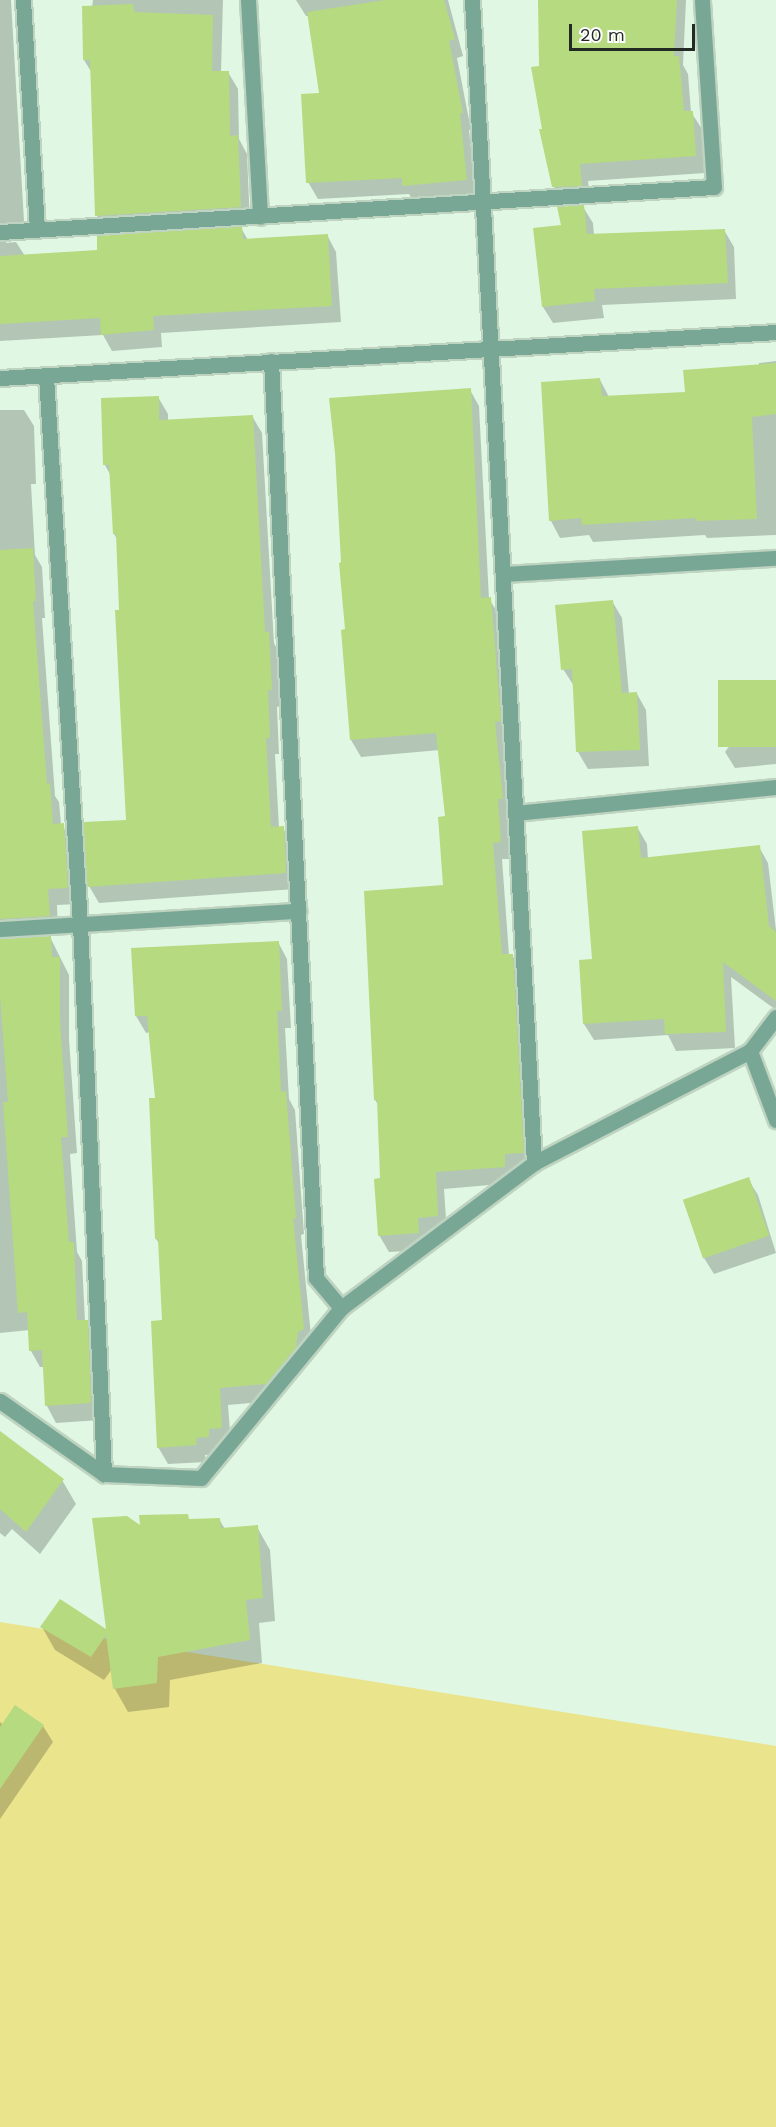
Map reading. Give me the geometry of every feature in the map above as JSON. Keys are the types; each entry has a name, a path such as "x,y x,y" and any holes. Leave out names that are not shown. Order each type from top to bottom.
{"street":[{"path":"23,0 37,230"},
{"path":"248,0 260,217"},
{"path":"472,0 534,1163"},
{"path":"0,232 714,187 702,0"},
{"path":"0,378 491,347 776,332"},
{"path":"271,361 316,1278 340,1308"},
{"path":"46,376 80,924 104,1474"},
{"path":"503,574 776,558"},
{"path":"515,813 776,787"},
{"path":"0,929 298,911"},
{"path":"0,1401 104,1474 201,1478 340,1308 534,1163 750,1051 776,1017"},
{"path":"750,1051 776,1120"}],"shaded area":[{"path":"0,1622 776,1746 776,2127 0,2127"}],"building":[{"path":"385,0 444,0 455,39 449,41 463,113 460,114 467,180 402,186 402,178 306,183 301,94 319,93 307,12"},
{"path":"538,0 677,0 674,56 679,56 684,111 693,111 696,156 580,164 582,186 552,187 539,129 542,129 531,67 539,66"},
{"path":"133,4 134,12 213,15 212,71 229,71 230,136 238,135 241,207 95,216 90,60 83,60 82,6"},
{"path":"584,205 587,234 725,229 728,283 594,289 595,301 542,307 533,228 561,225 557,207"},
{"path":"242,226 243,239 328,234 332,306 153,316 154,330 101,335 100,318 0,324 0,256 97,250 97,236"},
{"path":"776,363 776,414 752,417 757,519 696,521 696,518 582,525 581,518 549,521 541,382 600,378 602,396 685,392 683,370"},
{"path":"471,388 481,598 491,597 501,721 495,722 503,799 498,799 501,842 493,843 502,954 513,954 524,1153 505,1154 505,1167 436,1172 438,1216 418,1218 419,1233 378,1236 374,1179 380,1178 377,1100 374,1100 364,891 443,885 438,817 445,816 436,733 350,740 341,630 345,629 339,563 341,562 335,453 329,398"},
{"path":"159,396 159,420 253,415 265,632 269,632 272,690 268,690 270,738 266,738 271,827 284,826 286,873 87,887 83,822 126,820 115,610 119,610 116,534 113,534 109,465 103,465 101,398"},
{"path":"33,548 36,601 33,601 47,784 50,783 53,824 64,823 68,888 48,889 50,916 0,919 0,550"},
{"path":"613,600 622,693 637,692 640,750 576,752 572,669 561,670 555,605"},
{"path":"718,680 776,680 776,747 718,747"},
{"path":"638,826 641,858 760,845 769,926 776,932 776,1001 723,962 726,1032 665,1034 664,1019 583,1024 579,960 592,959 582,831"},
{"path":"51,936 52,957 60,957 60,1021 68,1137 61,1137 69,1242 74,1242 77,1320 88,1320 91,1403 45,1406 42,1350 29,1351 27,1312 18,1313 3,1102 8,1102 0,995 0,939"},
{"path":"279,941 282,1011 277,1011 281,1092 286,1091 296,1218 293,1218 304,1329 298,1332 296,1348 266,1384 220,1388 222,1428 209,1429 209,1437 196,1438 197,1445 157,1448 151,1321 162,1320 158,1239 155,1239 149,1098 155,1098 147,1016 135,1016 131,948"},
{"path":"749,1177 769,1236 703,1258 683,1200"},
{"path":"0,1431 64,1479 26,1532 0,1509"},
{"path":"188,1514 189,1519 220,1518 221,1528 258,1525 263,1598 246,1600 250,1640 158,1657 157,1683 113,1689 106,1635 91,1657 40,1627 60,1599 106,1629 92,1518 127,1516 140,1525 139,1515"},
{"path":"15,1705 44,1725 0,1789 0,1727"}]}
